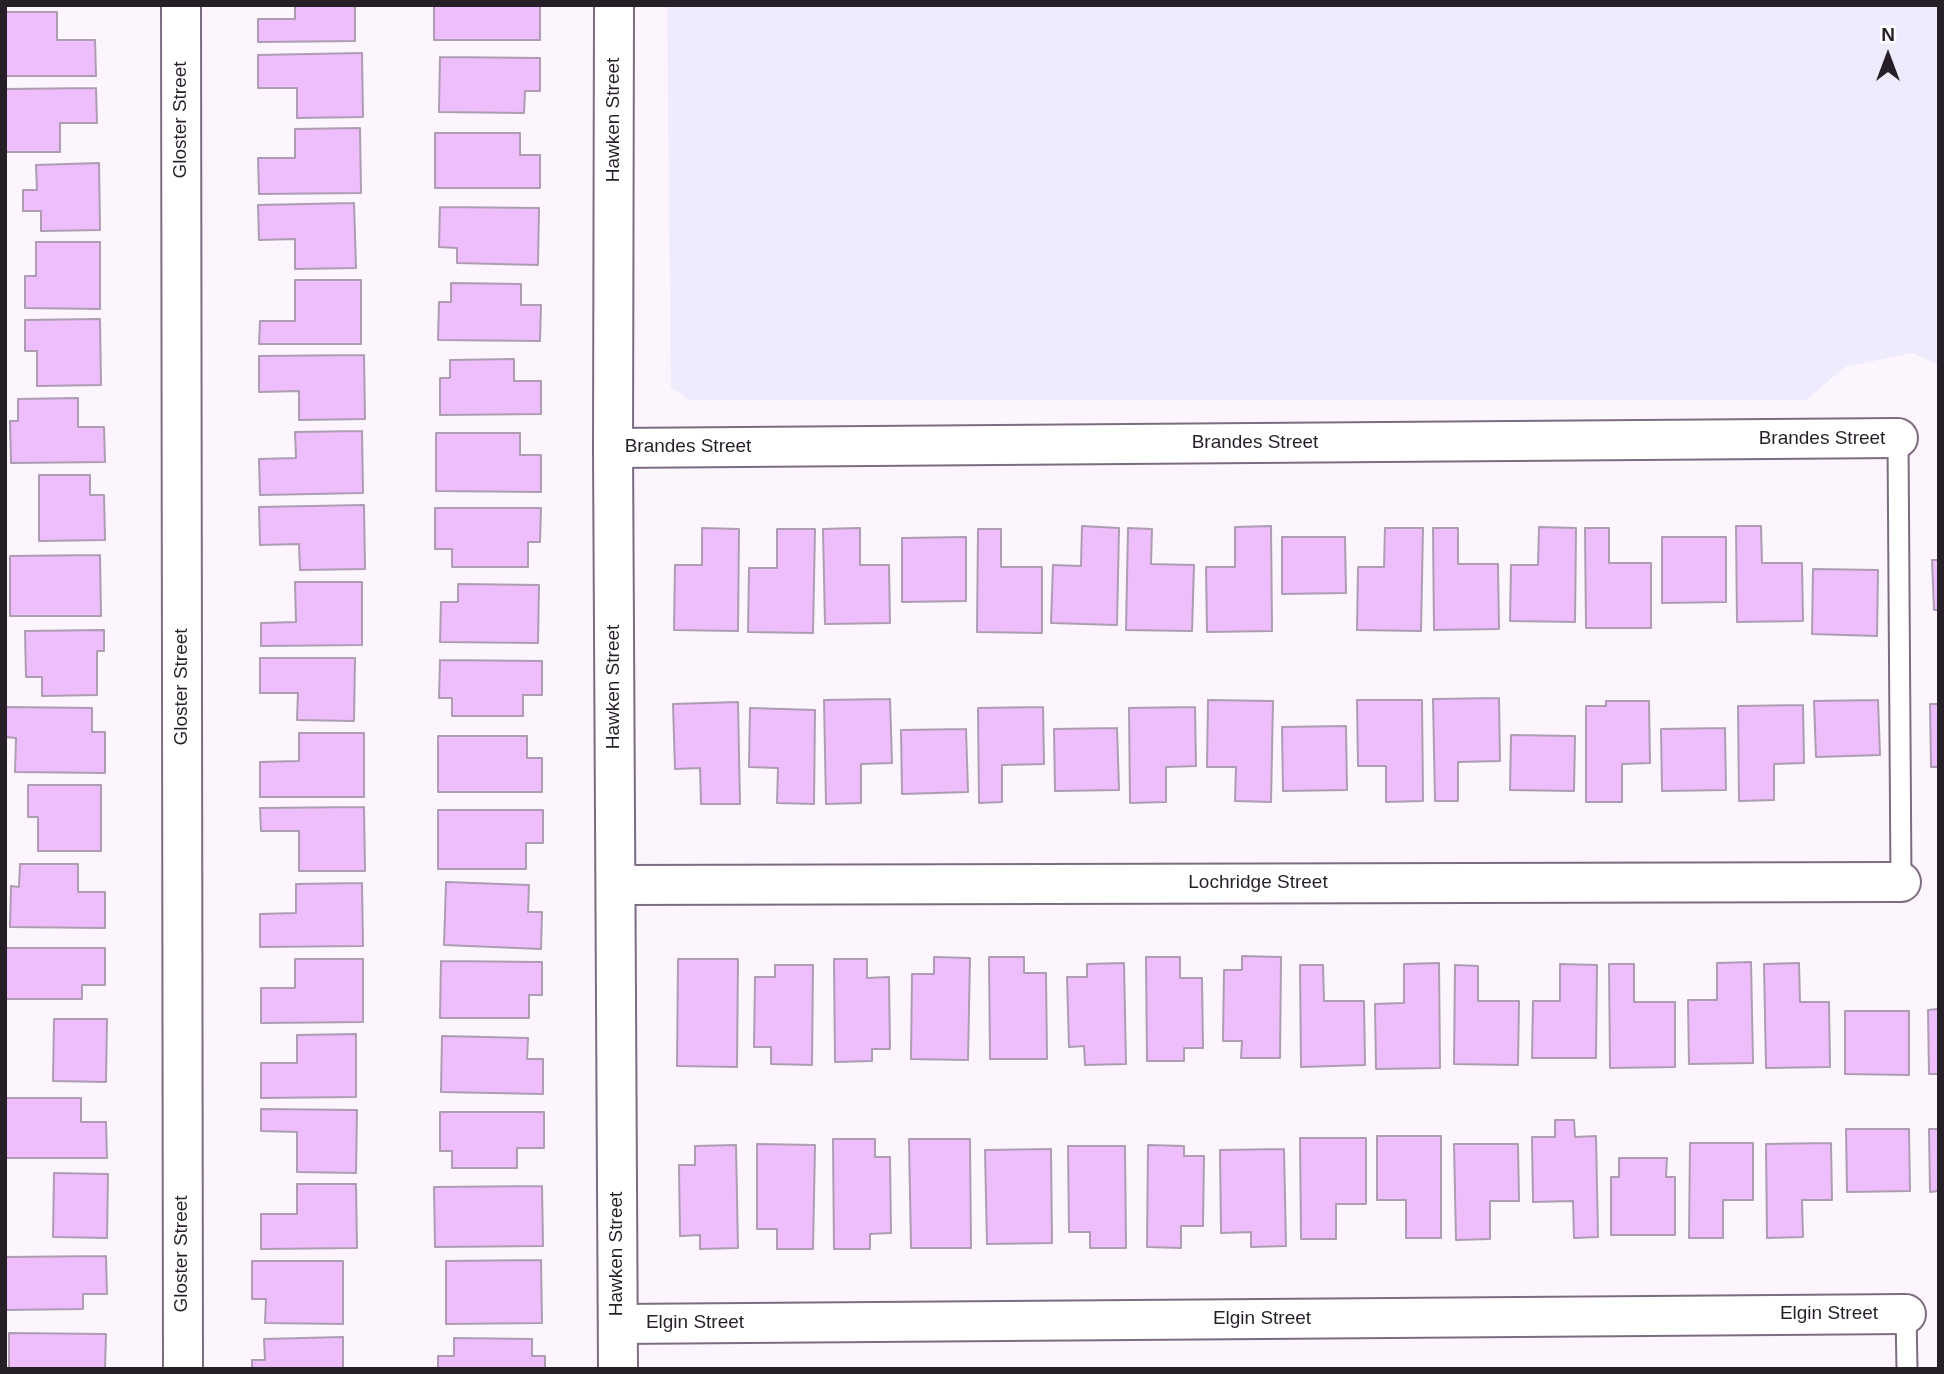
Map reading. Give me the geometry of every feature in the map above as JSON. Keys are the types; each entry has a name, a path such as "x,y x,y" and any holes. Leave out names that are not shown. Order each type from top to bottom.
{"street":[{"name":"Gloster Street","path":"181,5 183,1369"},
{"name":"Hawken Street","path":"614,5 613,448 618,1369"},
{"name":"Brandes Street","path":"613,448 1898,438"},
{"name":"Lochridge Street","path":"616,884 1901,882"},
{"name":"Elgin Street","path":"618,1324 1906,1314"}],"lane":[{"path":"1898,438 1901,882"},
{"path":"1906,1314 1907,1369"}],"shaded area":[{"path":"667,5 1939,5 1939,365 1912,353 1845,367 1806,400 689,400 671,387"}],"building":[{"path":"295,5 355,5 355,41 258,42 258,19 295,19"},
{"path":"434,5 540,5 540,40 434,40"},
{"path":"5,12 57,12 57,40 95,40 96,76 5,76"},
{"path":"362,53 363,117 297,118 297,88 258,88 258,55"},
{"path":"440,57 540,58 540,91 525,91 524,113 439,112"},
{"path":"96,88 97,123 60,123 60,152 5,152 5,89"},
{"path":"360,128 361,193 259,194 258,158 295,158 295,129"},
{"path":"435,133 520,133 520,155 540,155 540,188 435,188"},
{"path":"99,163 100,230 41,231 41,211 23,211 23,190 37,190 36,165"},
{"path":"354,203 356,268 295,269 295,239 259,240 258,205"},
{"path":"440,207 539,208 538,265 457,263 457,248 439,247"},
{"path":"36,242 100,242 100,309 25,308 25,276 36,276"},
{"path":"295,280 361,280 361,344 259,344 260,321 295,321"},
{"path":"451,283 521,284 521,305 541,305 540,341 438,340 439,302 451,302"},
{"path":"100,319 101,385 37,386 37,351 25,351 25,320"},
{"path":"364,355 365,419 299,420 299,391 259,392 259,356"},
{"path":"514,359 514,381 541,381 541,414 440,415 440,378 450,378 450,360"},
{"path":"78,398 78,427 104,427 105,462 11,463 10,421 18,421 18,399"},
{"path":"362,431 363,493 260,495 259,459 296,458 295,432"},
{"path":"436,433 520,433 520,455 541,455 541,492 436,491"},
{"path":"39,475 90,475 90,495 104,495 105,540 39,541"},
{"path":"364,505 365,569 300,570 299,544 260,545 259,507"},
{"path":"435,508 541,508 540,542 528,542 528,567 452,567 452,549 435,549"},
{"path":"1082,526 1119,528 1117,625 1051,623 1053,565 1081,566"},
{"path":"1271,526 1272,631 1207,632 1206,567 1235,567 1235,527"},
{"path":"1736,526 1761,526 1762,563 1802,563 1803,621 1737,622"},
{"path":"1539,527 1576,528 1575,622 1510,621 1511,565 1538,565"},
{"path":"702,528 739,529 738,631 674,630 675,565 702,565"},
{"path":"860,528 860,565 889,565 890,623 825,624 823,529"},
{"path":"1128,528 1152,529 1151,564 1194,565 1192,631 1126,630"},
{"path":"1385,528 1423,528 1421,631 1357,630 1358,567 1384,567"},
{"path":"1433,528 1458,528 1458,564 1498,564 1499,629 1434,630"},
{"path":"1585,528 1609,528 1609,563 1651,563 1651,628 1586,628"},
{"path":"777,529 815,529 813,633 748,632 749,568 777,568"},
{"path":"978,529 1001,529 1001,567 1042,567 1042,633 977,632"},
{"path":"966,537 966,601 902,602 902,538"},
{"path":"1282,537 1345,537 1346,593 1282,594"},
{"path":"1662,537 1726,537 1726,602 1662,603"},
{"path":"100,555 101,616 10,616 10,556"},
{"path":"1932,560 1939,560 1939,610 1934,610"},
{"path":"1813,569 1878,570 1877,636 1812,634"},
{"path":"295,582 362,582 362,645 261,646 261,623 296,622"},
{"path":"458,584 539,585 538,643 440,642 441,602 458,602"},
{"path":"104,630 104,651 97,651 97,695 42,696 42,677 26,677 25,631"},
{"path":"260,658 355,658 354,721 297,720 298,693 260,693"},
{"path":"440,660 542,661 542,695 523,695 523,716 452,716 452,698 439,698"},
{"path":"1499,698 1500,761 1458,762 1458,801 1435,801 1433,699"},
{"path":"890,699 892,763 861,764 861,803 826,804 824,700"},
{"path":"1208,700 1273,701 1271,802 1235,801 1236,767 1207,767"},
{"path":"1357,700 1422,700 1423,801 1386,802 1386,766 1358,766"},
{"path":"1878,700 1880,755 1816,757 1814,701"},
{"path":"1606,701 1649,701 1650,763 1622,764 1622,802 1586,802 1586,706 1606,706"},
{"path":"738,702 740,804 701,804 700,768 675,769 673,704"},
{"path":"1930,704 1939,704 1939,767 1931,767"},
{"path":"1803,705 1804,763 1774,764 1774,800 1739,801 1738,706"},
{"path":"5,707 92,708 92,732 105,732 105,773 15,772 16,738 5,737"},
{"path":"1043,707 1044,764 1002,765 1002,802 979,803 978,708"},
{"path":"1195,707 1196,766 1166,767 1166,802 1130,803 1129,708"},
{"path":"750,708 815,710 814,804 777,803 778,768 749,767"},
{"path":"1346,726 1347,790 1283,791 1282,727"},
{"path":"1117,728 1119,790 1055,791 1054,729"},
{"path":"1725,728 1726,790 1662,791 1661,729"},
{"path":"966,729 968,792 902,794 901,730"},
{"path":"299,733 364,733 364,797 260,797 260,762 299,761"},
{"path":"1511,735 1575,736 1574,791 1510,790"},
{"path":"438,736 527,736 527,758 542,758 542,792 438,792"},
{"path":"28,785 101,785 101,851 38,851 38,817 28,817"},
{"path":"364,807 365,871 299,871 299,831 261,831 260,808"},
{"path":"438,810 543,810 543,843 526,843 526,869 438,869"},
{"path":"20,864 78,864 78,892 105,892 105,928 10,927 11,886 19,887"},
{"path":"446,882 529,885 528,912 542,912 541,949 444,945"},
{"path":"362,883 363,946 260,947 260,914 296,913 296,884"},
{"path":"5,948 105,948 105,985 82,985 82,999 5,999"},
{"path":"1242,956 1281,957 1280,1058 1241,1058 1242,1041 1223,1041 1224,970 1242,970"},
{"path":"934,957 970,958 968,1060 911,1059 912,974 934,974"},
{"path":"989,957 1024,957 1024,973 1046,973 1047,1059 990,1059"},
{"path":"1146,957 1180,957 1180,978 1202,978 1203,1048 1184,1048 1184,1061 1147,1061"},
{"path":"295,959 363,959 363,1022 261,1023 261,988 295,988"},
{"path":"678,959 738,959 737,1067 677,1066"},
{"path":"834,959 867,959 867,978 889,977 890,1049 872,1049 872,1061 835,1062"},
{"path":"441,961 542,962 542,995 529,995 529,1018 440,1018"},
{"path":"1751,962 1753,1063 1689,1064 1688,1000 1717,1000 1717,963"},
{"path":"1124,963 1126,1064 1085,1065 1084,1046 1069,1047 1067,977 1087,977 1087,964"},
{"path":"1439,963 1440,1068 1376,1069 1375,1004 1404,1003 1404,964"},
{"path":"1799,963 1800,1002 1829,1002 1830,1067 1766,1068 1764,964"},
{"path":"1560,964 1597,965 1596,1058 1532,1058 1533,1001 1560,1001"},
{"path":"1609,964 1634,964 1634,1002 1675,1002 1675,1067 1610,1068"},
{"path":"775,965 813,965 812,1065 771,1064 771,1047 754,1047 755,977 775,977"},
{"path":"1300,965 1323,965 1324,1001 1364,1001 1365,1065 1301,1067"},
{"path":"1455,965 1478,966 1478,1001 1519,1001 1518,1065 1454,1064"},
{"path":"1939,1009 1939,1074 1929,1074 1928,1010"},
{"path":"1845,1011 1909,1011 1909,1075 1845,1074"},
{"path":"54,1019 107,1019 106,1082 53,1081"},
{"path":"356,1034 356,1097 261,1098 261,1063 297,1063 297,1035"},
{"path":"442,1036 528,1038 527,1059 543,1059 543,1094 441,1092"},
{"path":"5,1098 81,1098 81,1122 106,1122 107,1158 5,1158"},
{"path":"261,1109 357,1110 356,1173 297,1172 297,1132 261,1131"},
{"path":"440,1112 544,1112 544,1148 517,1148 517,1168 452,1168 452,1151 440,1151"},
{"path":"1555,1120 1574,1120 1575,1137 1596,1136 1598,1237 1574,1238 1573,1201 1533,1202 1532,1137 1555,1137"},
{"path":"1846,1129 1909,1129 1910,1191 1847,1192"},
{"path":"1929,1129 1939,1129 1939,1191 1930,1192"},
{"path":"1377,1136 1441,1136 1441,1238 1406,1238 1406,1200 1377,1200"},
{"path":"1300,1138 1366,1138 1366,1204 1336,1204 1336,1239 1301,1239"},
{"path":"833,1139 875,1139 875,1157 890,1157 891,1233 870,1234 870,1249 834,1249"},
{"path":"909,1139 970,1139 971,1248 911,1248"},
{"path":"1690,1143 1753,1143 1753,1200 1723,1200 1723,1238 1689,1238"},
{"path":"1831,1143 1832,1200 1802,1200 1803,1237 1767,1238 1766,1144"},
{"path":"757,1144 815,1145 813,1249 777,1249 777,1229 757,1229"},
{"path":"1454,1144 1518,1144 1519,1201 1490,1201 1490,1239 1456,1240"},
{"path":"736,1145 738,1248 700,1249 700,1235 680,1236 679,1165 695,1165 695,1146"},
{"path":"1148,1145 1184,1146 1184,1156 1204,1156 1203,1226 1181,1226 1181,1248 1147,1247"},
{"path":"1068,1146 1125,1146 1126,1248 1090,1248 1090,1232 1069,1232"},
{"path":"1051,1149 1052,1243 987,1244 985,1150"},
{"path":"1284,1149 1286,1246 1251,1247 1251,1232 1221,1233 1220,1150"},
{"path":"1619,1158 1667,1158 1666,1177 1675,1177 1675,1235 1611,1235 1611,1177 1619,1177"},
{"path":"54,1173 108,1174 107,1238 53,1237"},
{"path":"297,1184 356,1184 357,1248 261,1249 261,1214 297,1214"},
{"path":"542,1186 543,1246 435,1247 434,1187"},
{"path":"106,1256 107,1294 83,1294 83,1309 5,1310 5,1257"},
{"path":"541,1260 542,1323 446,1324 446,1261"},
{"path":"252,1261 343,1261 343,1324 265,1323 266,1299 252,1299"},
{"path":"9,1333 106,1334 105,1369 9,1369"},
{"path":"343,1337 343,1369 252,1369 252,1360 265,1360 264,1339"},
{"path":"454,1338 532,1339 532,1356 545,1356 545,1369 438,1369 438,1356 454,1356"}]}
